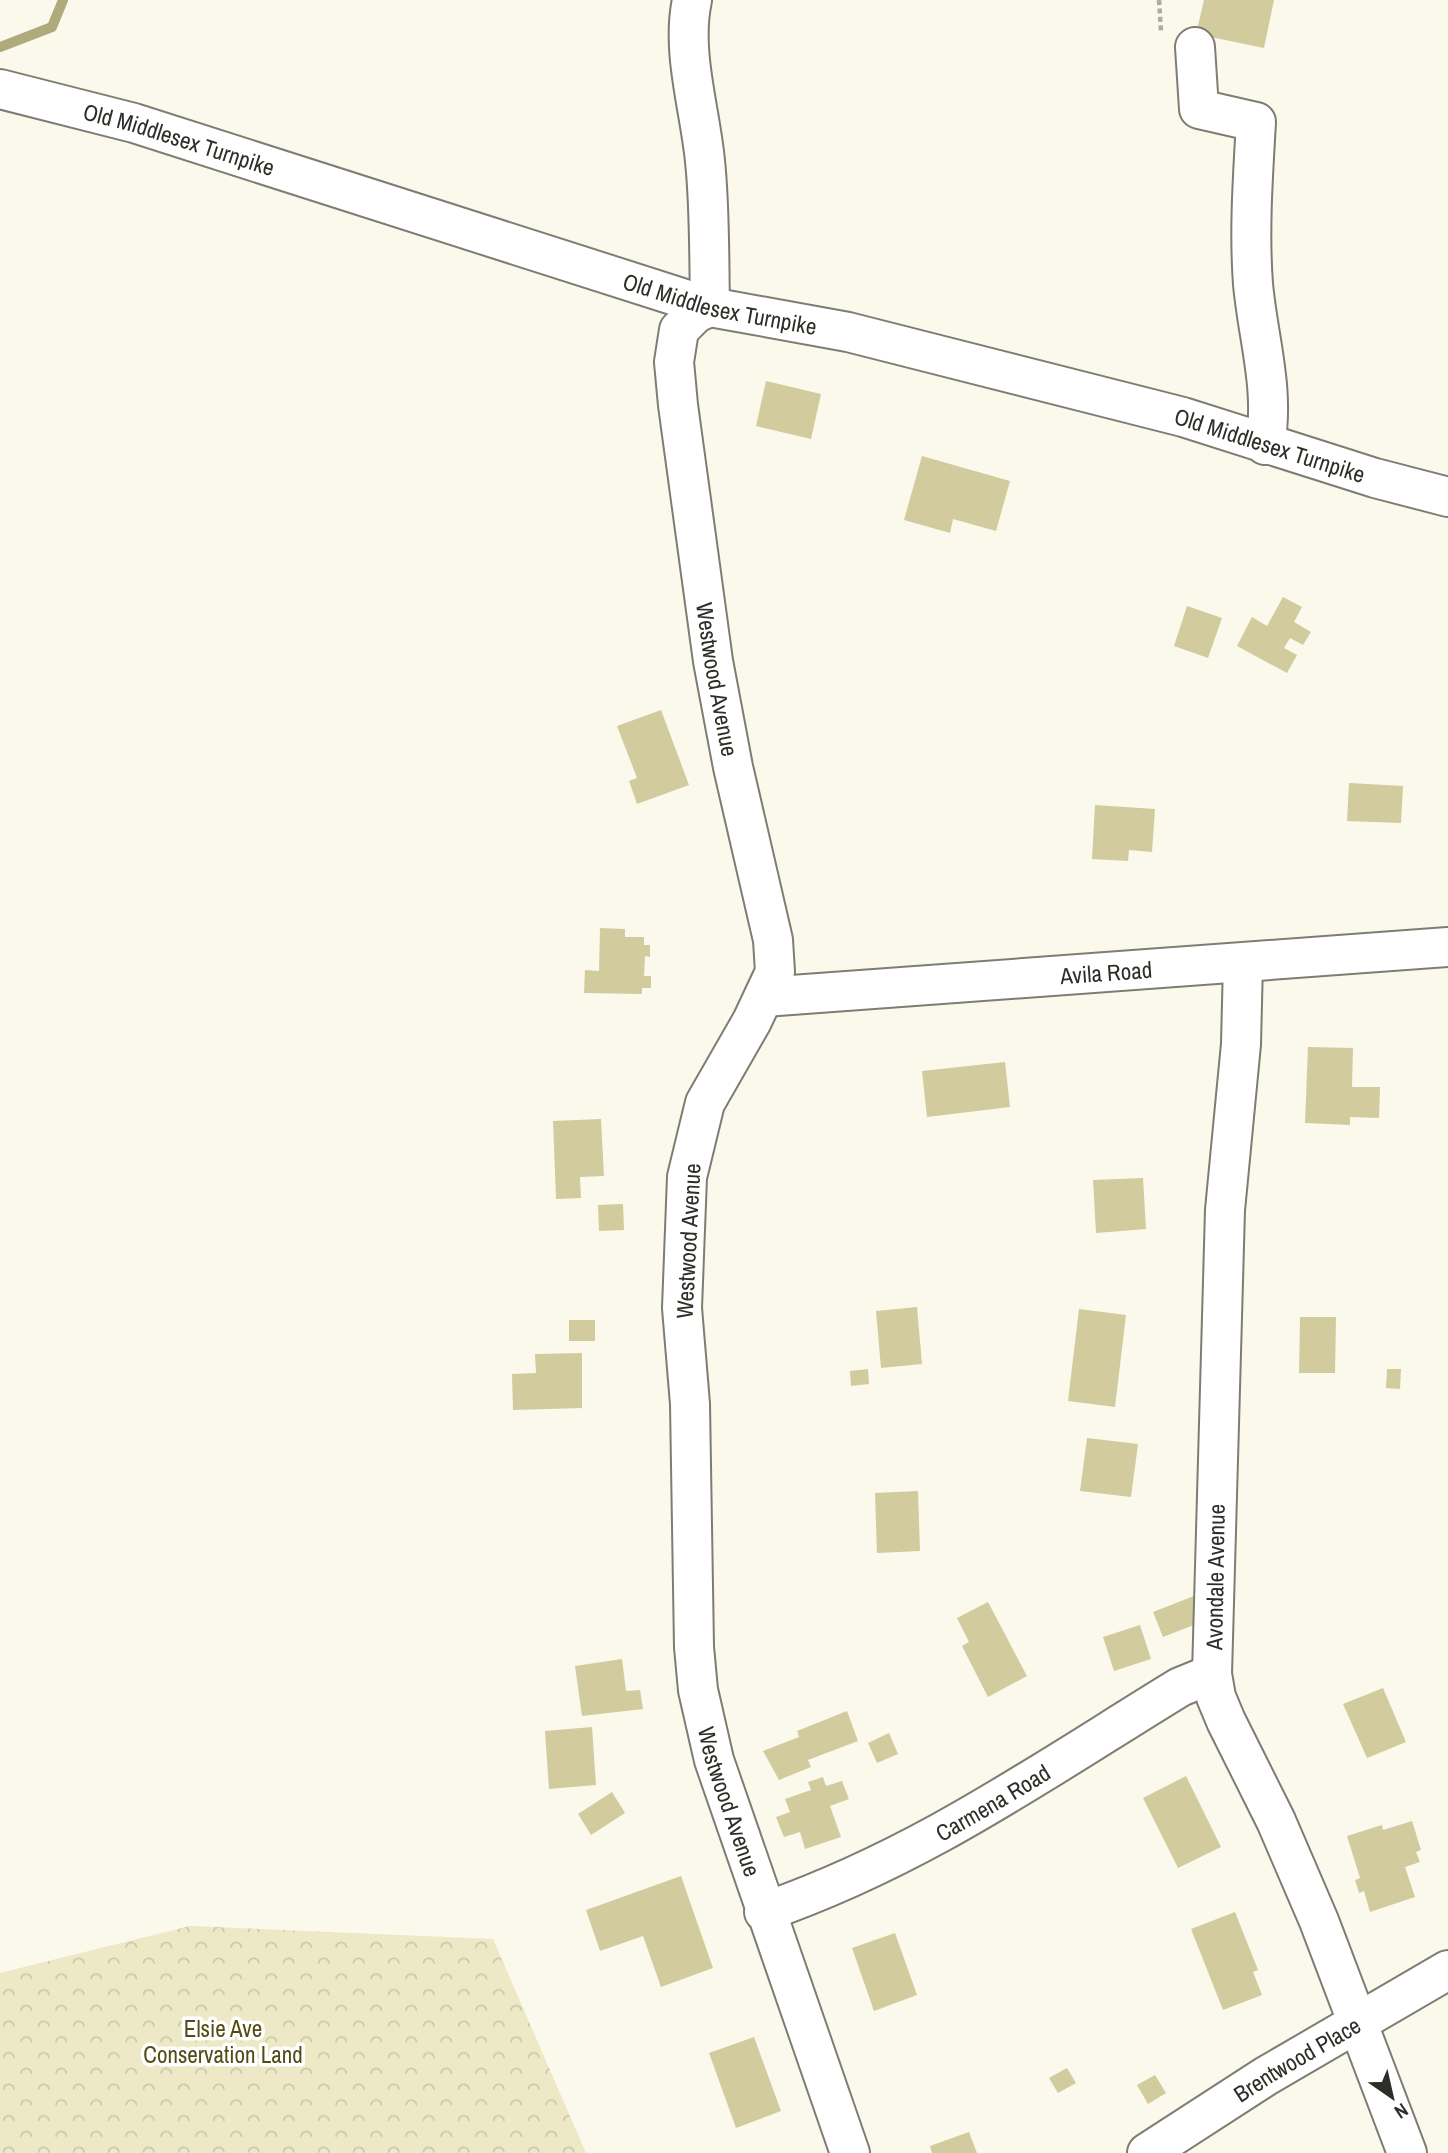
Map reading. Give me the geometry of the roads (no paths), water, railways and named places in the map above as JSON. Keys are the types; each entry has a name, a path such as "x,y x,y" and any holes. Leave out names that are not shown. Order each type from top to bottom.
{"street":[{"path":"692,0 689,15 692,61 708,195 710,307"},
{"path":"1195,47 1199,108 1256,122 1251,195 1253,274 1269,395 1265,445"},
{"name":"Old Middlesex Turnpike","path":"0,89 134,123 710,307 848,331 1183,417 1265,445 1448,497"},
{"name":"Westwood Avenue","path":"710,307 696,313 679,330 674,362 688,498 713,661 773,940 775,972 705,1103 687,1177 682,1308 690,1405 698,1690 714,1760 764,1912 850,2153"},
{"name":"Avila Road","path":"764,997 1448,947"},
{"name":"Avondale Avenue","path":"1244,963 1241,1044 1225,1210 1212,1674 1216,1697 1276,1821 1358,2023 1407,2153"},
{"name":"Carmena Road","path":"764,1912 821,1892 934,1838 1180,1687 1212,1674"},
{"name":"Brentwood Place","path":"1147,2153 1266,2076 1448,1970"}],"waterway":[{"path":"0,47 52,27 63,0"}],"park label":[{"name":"Elsie Ave Conservation Land","path":"223,2041"}]}
